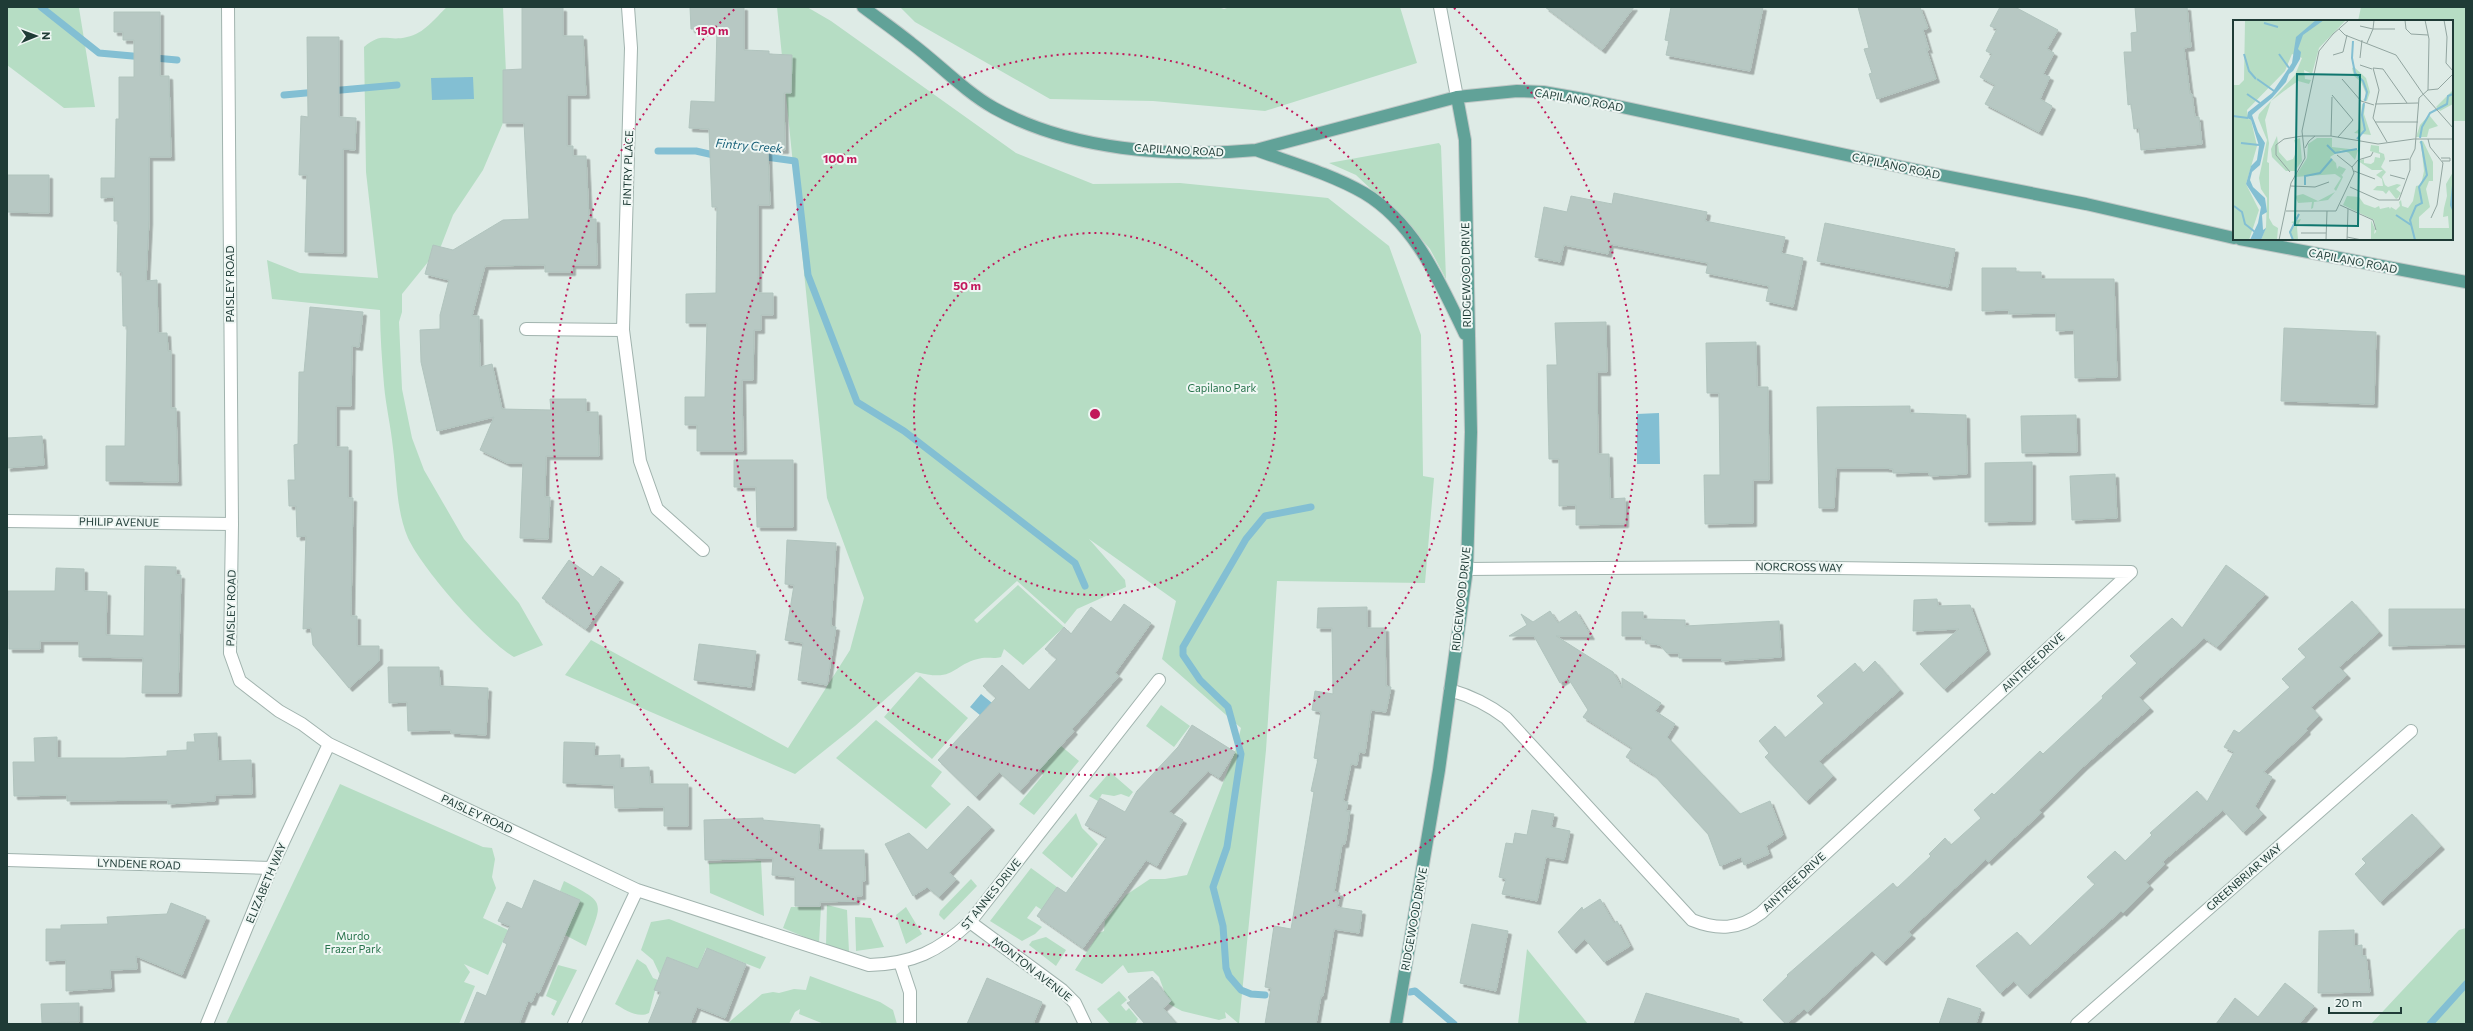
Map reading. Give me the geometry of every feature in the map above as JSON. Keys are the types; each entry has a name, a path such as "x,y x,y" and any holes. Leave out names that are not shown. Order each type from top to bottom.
{"main road":[{"name":"CAPILANO ROAD","path":"863,7 994,108 1041,129 1094,143 1170,152 1224,153 1256,150 1457,98 1517,91 1561,95 1930,173 2086,204 2233,238"},
{"name":"RIDGEWOOD DRIVE","path":"1396,1024 1450,690 1467,569 1471,432 1467,338 1465,140 1457,98"},
{"path":"1256,150 1344,183 1383,206 1400,223 1431,263 1467,338"},
{"name":"CAPILANO ROAD","path":"2245,240 2466,282"}],"street":[{"name":"PAISLEY ROAD","path":"228,7 232,524 230,653 240,681 279,711 302,724 329,744 637,890"},
{"name":"FINTRY PLACE","path":"628,7 632,48 623,330 640,461 657,509 703,550"},
{"path":"1440,7 1457,98"},
{"path":"526,329 623,330"},
{"name":"PHILIP AVENUE","path":"7,521 232,524"},
{"name":"NORCROSS WAY","path":"1467,569 1760,567 2131,572"},
{"name":"AINTREE DRIVE","path":"1450,690 1467,695 1487,705 1506,718 1692,920 1715,927 1741,925 1761,913 2131,572"},
{"name":"ST ANNES DRIVE","path":"637,890 869,965 892,965 922,956 942,946 970,922 1158,680"},
{"name":"GREENBRIAR WAY","path":"2077,1024 2411,731"},
{"name":"ELIZABETH WAY","path":"207,1024 271,868 329,744"},
{"name":"LYNDENE ROAD","path":"7,860 271,868"},
{"path":"574,1024 637,890"},
{"name":"MONTON AVENUE","path":"970,922 1062,990 1075,1003 1085,1024"},
{"path":"900,962 910,992 910,1024"}],"green space":[{"path":"7,7 79,8 95,107 64,108 7,65"},
{"path":"447,7 503,7 506,73 503,123 483,170 453,215 441,246 402,294 402,312 399,322 402,389 412,438 424,470 464,539 519,603 543,645 514,657 486,635 455,602 440,585 416,552 408,538 399,505 385,393 381,348 380,310 272,299 267,260 300,273 378,278 366,172 364,47 376,39 400,38 419,33"},
{"name":"Capilano Park","path":"777,7 807,7 831,21 1016,153 1093,184 1180,183 1328,198 1389,246 1421,335 1423,476 1434,478 1425,583 1277,581 1266,750 1239,1024 1225,1012 1226,1018 1219,1020 1182,1011 1169,1004 1159,977 1153,971 1128,973 1123,965 1102,984 1075,970 1099,933 1104,931 1105,921 1126,895 1150,879 1165,879 1187,875 1235,752 1241,728 1162,659 1176,601 1089,539 1125,580 1126,587 1077,609 1065,624 1017,581 974,620 977,623 1018,585 1064,627 1023,665 1004,649 1001,657 982,658 972,661 947,674 929,675 916,672 855,726 795,774 565,675 591,640 788,748 850,650 864,598 827,498"},
{"path":"900,7 1218,7 1224,9 1230,7 1400,7 1417,63 1265,111 1153,101 1050,99 915,22"},
{"path":"2361,7 2466,7 2466,121 2453,121 2453,20 2358,20"},
{"path":"1439,143 1441,146 1446,279 1430,249 1409,225 1356,175 1329,163"},
{"path":"920,676 968,718 932,759 884,717"},
{"path":"1161,705 1190,726 1174,747 1146,726"},
{"path":"876,720 942,772 931,786 951,804 926,829 836,758"},
{"path":"1061,746 1079,761 1034,815 1019,804 1043,775 1039,770"},
{"path":"1110,772 1133,792 1129,797 1121,794 1114,796 1102,794 1098,801 1089,796"},
{"name":"Murdo Frazer Park","path":"340,784 483,847 492,848 495,859 492,877 496,888 483,918 508,930 488,975 464,964 470,972 464,982 475,986 459,1024 226,1024"},
{"path":"1076,813 1082,828 1098,844 1072,878 1042,853"},
{"path":"761,861 764,916 710,893 709,863"},
{"path":"1031,868 1057,887 1042,910 1036,906 1027,918 1042,927 1035,934 1022,941 990,921"},
{"path":"971,879 977,886 944,920 939,915 940,911"},
{"path":"564,881 588,895 595,900 598,905 596,920 586,946 565,935 580,900 560,891"},
{"path":"827,905 847,910 849,952 826,945"},
{"path":"791,907 821,907 819,943 783,928"},
{"path":"906,907 922,934 906,944 896,915"},
{"path":"855,917 871,918 884,947 856,951"},
{"path":"669,919 766,957 760,969 706,948 698,969 667,957 660,975 653,960 641,950 651,922"},
{"path":"2466,928 2466,1024 2371,1024 2459,930"},
{"path":"1046,937 1066,950 1056,966 1029,945 1032,941"},
{"path":"1527,949 1588,1024 1518,1024"},
{"path":"637,959 646,965 653,978 658,980 649,1013 645,1015 631,1013 615,1004"},
{"path":"558,965 577,970 554,1016 551,1014 557,1001 546,996"},
{"path":"810,976 880,1002 893,1010 897,1024 824,1024 799,1014 800,1009 795,1012 789,1024 727,1024 762,994 773,992 779,993 794,989 806,990"},
{"path":"1119,991 1127,1000 1121,1005 1126,1011 1129,1008 1138,1019 1135,1024 1110,1024 1097,1009"}],"water":[{"path":"473,77 474,99 432,100 431,78"},
{"path":"1659,413 1660,464 1637,464 1637,414"},
{"path":"981,694 1007,715 996,728 970,707"}],"building":[{"path":"522,7 563,8 563,36 583,36 586,95 567,95 567,146 573,146 573,156 586,156 589,219 596,219 597,265 572,265 572,272 545,272 545,265 485,266 472,316 479,316 480,367 492,364 502,409 551,410 550,399 586,399 586,412 598,412 599,456 546,456 545,497 550,497 548,539 520,538 523,463 507,463 480,450 494,417 437,431 421,362 420,330 440,329 440,315 449,280 425,274 433,245 453,250 503,220 529,219 524,123 503,123 503,70 522,69"},
{"path":"690,7 744,7 744,50 769,51 769,54 792,55 791,93 784,93 785,150 768,150 770,205 758,205 758,293 773,293 773,315 761,315 761,330 754,330 753,380 742,380 743,451 697,451 697,425 685,425 685,397 705,397 707,323 686,323 686,294 716,293 717,207 712,207 709,129 689,128 691,101 715,102 717,29 691,29"},
{"path":"1545,7 1634,7 1602,50"},
{"path":"1671,7 1763,7 1750,71 1666,55 1669,41 1665,40"},
{"path":"1858,7 1920,7 1928,28 1923,30 1929,50 1926,48 1936,79 1877,99 1869,74 1872,73 1864,49 1869,48"},
{"path":"2000,7 2015,7 2058,30 2047,49 2054,53 2043,74 2050,77 2040,99 2052,106 2039,132 1985,104 1995,85 1980,77 1992,54 1986,51 1997,29 1990,26"},
{"path":"2135,7 2187,7 2191,47 2184,48 2190,94 2192,94 2195,117 2199,117 2202,144 2141,150 2139,128 2134,129 2131,104 2128,105 2124,52 2132,52 2131,33 2137,32"},
{"path":"114,12 160,12 160,76 169,76 171,157 149,157 149,221 146,281 157,280 158,333 167,333 168,351 171,351 171,408 176,408 178,482 106,481 106,446 125,446 127,326 123,326 122,272 117,272 118,221 114,221 114,197 101,198 101,178 115,178 116,119 119,119 119,77 134,77 134,40 123,40 123,32 114,32"},
{"path":"307,37 339,37 339,117 356,118 355,150 343,149 343,253 305,252 307,175 299,175 301,116 308,117"},
{"path":"7,175 49,175 49,213 7,212"},
{"path":"1614,193 1707,212 1705,221 1785,237 1781,253 1803,258 1793,307 1766,301 1769,286 1706,273 1708,263 1610,244 1608,254 1564,245 1560,262 1535,257 1544,207 1567,212 1571,196 1612,204"},
{"path":"1825,223 1955,249 1948,287 1817,261"},
{"path":"1982,268 2016,268 2016,272 2041,272 2041,279 2114,279 2117,377 2075,378 2074,330 2056,331 2056,313 2009,314 2009,310 1982,311"},
{"path":"310,307 363,312 359,347 352,346 351,406 336,406 336,447 348,447 348,498 353,498 351,616 357,616 357,646 379,646 379,661 349,688 313,645 311,628 303,629 306,536 297,537 296,506 289,506 288,480 295,480 294,445 298,444 299,372 304,372"},
{"path":"1606,322 1607,372 1597,372 1598,454 1609,454 1610,499 1625,498 1625,524 1576,525 1576,505 1559,506 1559,459 1549,459 1547,365 1557,365 1555,323"},
{"path":"2284,328 2376,332 2374,404 2281,401"},
{"path":"1756,342 1757,387 1768,387 1769,480 1753,480 1753,523 1705,524 1704,475 1720,475 1719,393 1707,393 1706,343"},
{"path":"1910,406 1910,413 1966,415 1967,474 1930,476 1928,472 1893,473 1893,469 1884,468 1836,468 1834,508 1819,508 1817,407"},
{"path":"2076,415 2077,452 2022,453 2021,416"},
{"path":"42,436 44,465 7,468 7,438"},
{"path":"734,460 793,460 793,527 757,527 756,487 734,487"},
{"path":"2032,462 2032,521 1985,522 1985,463"},
{"path":"2115,474 2117,518 2072,520 2070,476"},
{"path":"787,540 836,543 831,626 836,627 827,685 798,680 803,643 785,640 794,585 785,584"},
{"path":"569,560 593,577 601,566 620,579 586,629 542,598"},
{"path":"2226,565 2265,594 2217,647 2204,638 2139,697 2150,708 2084,766 2039,810 2041,813 1988,862 1986,859 1908,932 1912,935 1883,962 1872,951 1807,1012 1804,1009 1786,1024 1763,1000 1788,976 1787,975 1893,883 1897,888 1931,856 1929,854 1945,838 1951,845 1981,818 1974,810 1992,793 1994,795 2040,751 2043,754 2103,698 2102,696 2137,663 2130,656 2172,618 2182,628"},
{"path":"145,566 176,567 176,575 181,575 178,693 142,693 143,658 79,657 79,641 40,641 40,649 9,649 8,591 55,591 56,568 84,569 84,591 107,592 106,635 144,636"},
{"path":"1937,599 1938,606 1970,605 1987,651 1944,689 1920,664 1959,629 1913,631 1914,600"},
{"path":"2352,601 2379,632 2339,667 2347,675 2311,707 2319,716 2306,729 2307,731 2263,772 2272,777 2255,806 2263,814 2243,832 2223,810 2162,862 2165,864 2146,882 2150,886 2123,913 2121,911 2027,995 2014,981 2000,993 1976,966 2017,932 2030,946 2095,884 2087,877 2115,851 2125,861 2152,835 2150,833 2197,791 2207,802 2234,752 2224,747 2234,730 2239,733 2290,687 2282,679 2306,657 2298,649"},
{"path":"1124,604 1151,623 1115,673 1119,676 1072,729 1074,731 1020,791 999,772 976,797 938,760 996,698 983,686 1002,665 1029,690 1057,659 1045,649 1064,627 1071,634 1091,607 1111,622"},
{"path":"1367,607 1367,628 1385,628 1386,686 1391,687 1386,712 1371,710 1365,753 1359,752 1357,765 1351,764 1343,801 1348,802 1346,811 1350,811 1345,844 1342,844 1334,892 1340,893 1337,907 1362,911 1359,933 1334,929 1323,996 1321,996 1316,1024 1265,1024 1271,988 1265,987 1274,926 1291,929 1314,792 1311,791 1318,759 1314,758 1321,712 1312,710 1315,691 1333,694 1332,628 1317,628 1318,608"},
{"path":"2389,609 2466,609 2466,644 2389,646"},
{"path":"1550,611 1558,623 1576,611 1591,636 1556,636 1613,672 1622,688 1622,678 1661,703 1655,711 1675,724 1667,737 1740,814 1770,801 1783,835 1766,846 1769,854 1744,865 1741,857 1720,866 1708,834 1654,775 1626,757 1632,748 1583,717 1588,710 1568,678 1560,683 1534,636 1509,636 1527,625 1521,614 1533,622"},
{"path":"1622,612 1643,612 1643,619 1685,620 1685,626 1779,621 1781,657 1722,661 1721,658 1679,658 1679,653 1667,653 1660,645 1647,643 1647,640 1642,640 1642,636 1622,636"},
{"path":"699,644 756,651 751,687 694,680"},
{"path":"1875,661 1900,690 1819,761 1833,776 1806,801 1765,757 1769,753 1759,741 1775,726 1785,738 1824,703 1817,696 1855,663 1863,673"},
{"path":"388,667 439,667 440,686 488,688 486,735 451,733 451,730 408,731 407,702 389,703"},
{"path":"1192,725 1235,752 1219,778 1208,771 1169,812 1183,820 1157,866 1146,860 1083,948 1037,916 1057,887 1066,893 1107,837 1085,825 1100,798 1125,812 1137,791 1178,747"},
{"path":"217,733 218,761 251,760 252,794 215,795 215,801 168,804 168,800 67,801 67,795 14,796 13,762 35,762 34,738 57,737 57,758 124,758 167,756 167,751 187,750 187,742 195,742 194,734"},
{"path":"564,742 595,743 594,756 620,755 620,768 649,767 650,784 688,784 688,826 664,826 664,807 615,808 614,785 563,783"},
{"path":"968,806 991,827 949,873 956,879 939,897 927,887 913,896 885,844 909,833 927,850"},
{"path":"1532,810 1554,814 1551,827 1570,831 1564,860 1546,857 1537,901 1502,894 1506,879 1499,877 1506,843 1513,844 1515,833 1527,835"},
{"path":"2412,814 2441,846 2380,902 2355,874 2366,863 2362,859"},
{"path":"763,818 763,820 820,825 818,850 864,850 865,881 862,881 862,896 856,896 856,901 820,902 820,906 795,906 795,877 772,875 773,858 705,860 704,820"},
{"path":"534,880 580,900 539,993 536,992 532,1002 528,1001 519,1024 464,1024 477,992 486,996 507,944 503,942 510,926 498,921 507,902 522,909"},
{"path":"1600,899 1614,923 1617,921 1630,946 1604,962 1585,939 1573,950 1558,932 1582,907 1583,910"},
{"path":"171,903 206,917 182,975 136,956 137,969 110,970 111,988 66,991 66,960 46,961 46,929 61,929 61,925 108,924 107,917 167,914"},
{"path":"1472,924 1508,931 1496,991 1460,983"},
{"path":"2354,930 2354,946 2362,945 2362,956 2366,956 2370,992 2318,993 2319,931"},
{"path":"707,948 746,964 725,1018 697,1007 690,1024 648,1024 661,992 654,990 667,957 698,969"},
{"path":"1152,977 1171,1001 1163,1008 1177,1024 1145,1024 1127,1003 1131,1001 1128,997"},
{"path":"987,978 1042,1002 1033,1024 967,1024"},
{"path":"2285,983 2314,1006 2299,1024 2216,1024 2235,998 2258,1017"},
{"path":"1646,993 1739,1019 1739,1024 1634,1024"},
{"path":"1948,998 1981,1009 1976,1024 1939,1024"},
{"path":"79,1003 79,1022 42,1023 41,1004"}],"waterway":[{"path":"41,7 99,53 177,60"},
{"path":"330,91 397,85"},
{"path":"284,95 317,92"},
{"name":"Fintry Creek","path":"658,151 696,151 718,156"},
{"path":"759,156 795,161 808,275 857,402 904,431 1075,563 1085,586"},
{"path":"1265,995 1251,994 1241,990 1229,976 1226,968 1223,926 1213,887 1227,847 1241,754 1228,707 1200,680 1183,655 1183,647 1246,539 1265,516 1311,507"},
{"path":"2430,1024 2466,984"},
{"path":"1410,992 1415,991 1454,1024"}]}
